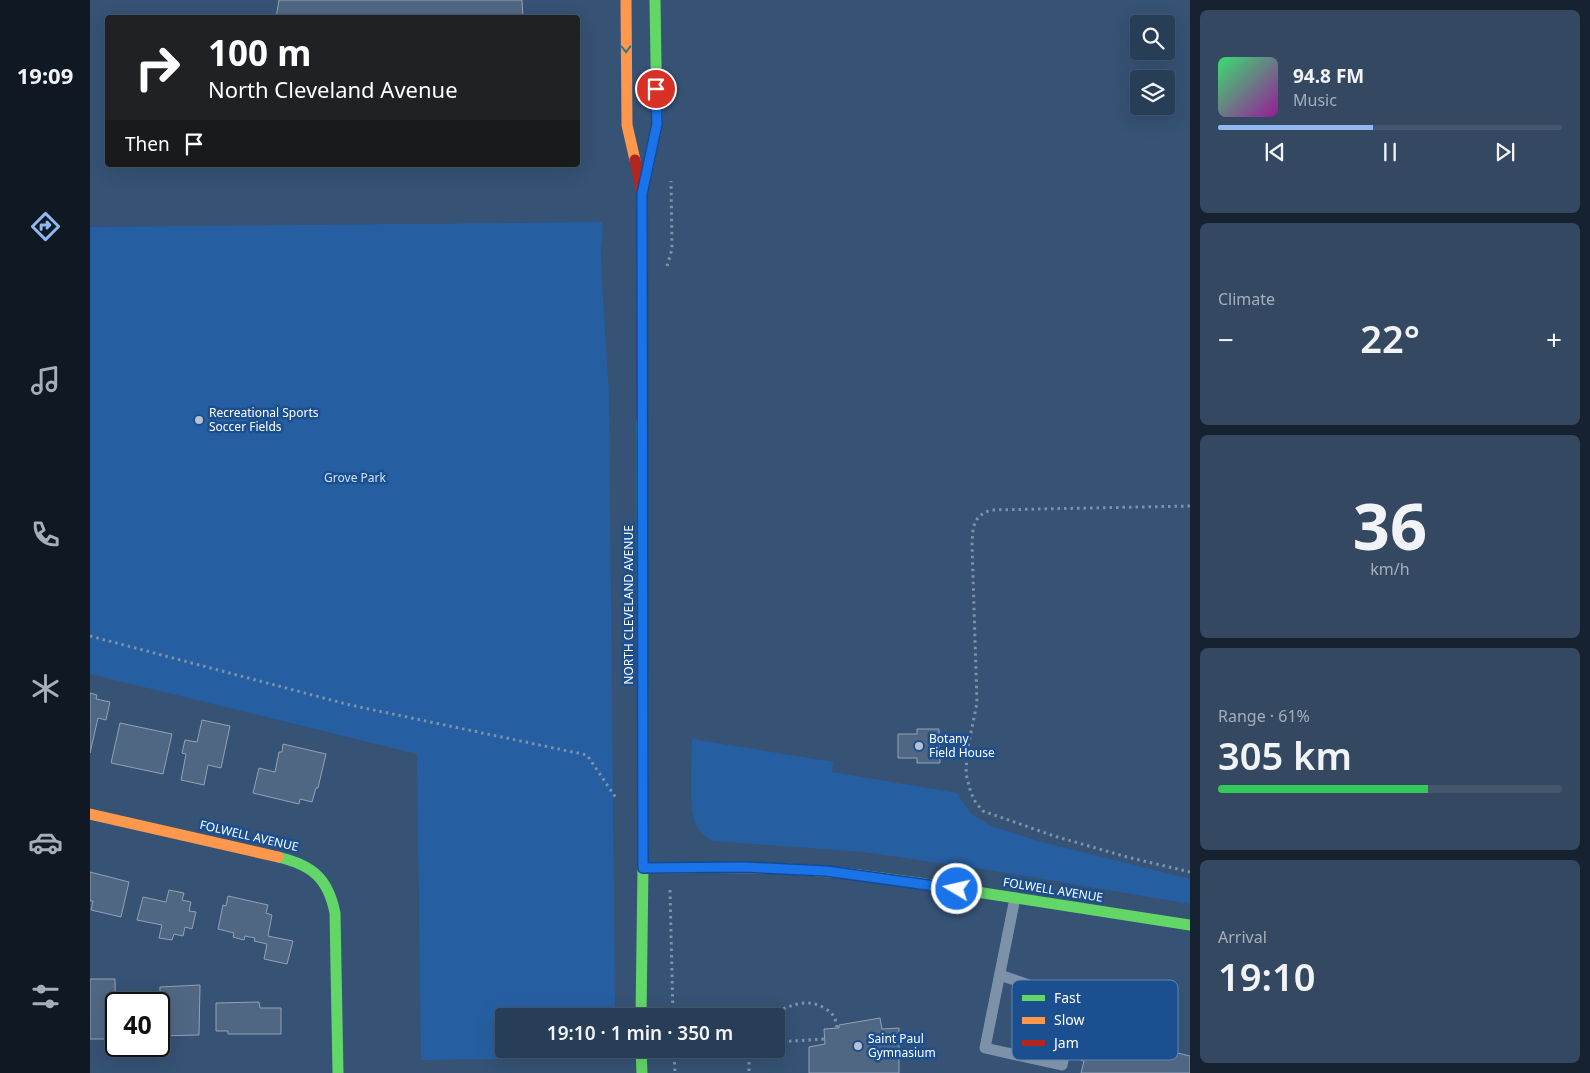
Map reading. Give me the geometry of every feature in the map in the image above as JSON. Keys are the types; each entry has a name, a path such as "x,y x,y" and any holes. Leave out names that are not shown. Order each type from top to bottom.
{"main road":[{"name":"NORTH CLEVELAND AVENUE","path":"626,0 627,125 642,194 643,868 641,1008"},
{"name":"NORTH CLEVELAND AVENUE","path":"642,194 657,124 656,0"},
{"name":"FOLWELL AVENUE","path":"90,814 296,860 313,869 323,879 329,888 335,913 338,1073"},
{"name":"FOLWELL AVENUE","path":"643,868 744,867 826,871 1190,925"},
{"path":"641,1058 642,1073"}],"lane":[{"path":"1012,1054 986,1048 1015,898"},
{"path":"1000,976 1012,980"},
{"path":"1040,1060 1062,1065 1063,1060"}],"path":[{"path":"1190,506 991,510 983,512 977,518 973,530 972,545 977,703 967,752 966,774 971,793 983,811 1054,836 1127,857 1190,872"},
{"path":"90,636 350,705 587,755 616,798"},
{"path":"670,888 673,1008"},
{"path":"784,1008 794,1004 810,1002 822,1006 835,1017 837,1028"},
{"path":"785,1041 824,1039"},
{"path":"674,1058 675,1073"},
{"path":"749,1058 749,1073"}],"green space":[{"name":"Grove Park","path":"602,222 602,281 609,394 615,1008 495,1008 495,1058 598,1058 421,1060 417,754 90,674 90,227"},
{"path":"692,739 833,762 832,772 957,793 970,813 991,826 1038,841 1190,879 1190,904 1008,873 864,852 713,841 699,830 694,817 691,796"}],"building":[{"path":"279,0 522,0 523,15 276,15"},
{"path":"90,693 97,695 96,699 110,702 106,720 98,718 90,753"},
{"path":"202,720 230,726 221,768 208,765 204,785 181,780 186,754 182,753 185,740 197,742"},
{"path":"120,723 172,734 163,774 111,763"},
{"name":"Botany Field House","path":"917,729 939,729 940,763 917,763 917,758 898,758 898,734 917,734"},
{"path":"283,744 326,754 318,788 316,788 312,802 300,799 299,804 253,793 259,768 275,772 279,752 282,752"},
{"path":"90,872 129,882 121,917 91,910 93,901 90,901"},
{"path":"169,890 184,893 182,900 191,902 189,911 196,912 192,929 185,927 183,936 174,934 172,940 159,938 162,925 137,920 143,897 166,902"},
{"path":"228,896 268,905 266,913 272,915 268,936 293,941 287,964 264,959 267,944 254,941 255,938 245,936 244,940 233,937 234,933 218,929 223,905 226,906"},
{"path":"90,979 115,979 115,992 105,992 105,1039 90,1039"},
{"path":"200,985 199,1035 170,1036 170,992 160,992 160,987"},
{"path":"259,1002 260,1008 281,1008 281,1034 228,1034 228,1031 216,1031 216,1003"},
{"name":"Saint Paul Gymnasium","path":"880,1018 882,1029 899,1028 899,1073 809,1073 809,1047 825,1044 824,1029 839,1028 839,1025"},
{"path":"1178,1053 1190,1056 1190,1073 1081,1073 1084,1061 1080,1060 1178,1060"}],"traffic: fast":[{"path":"644,185 657,124 655,0"},
{"path":"641,1008 643,868 642,420"},
{"path":"278,857 300,864 317,875 323,882 332,901 335,913 338,1073"},
{"path":"859,875 1190,925"},
{"path":"641,1058 642,1073"}],"traffic: slow":[{"path":"626,0 627,125 635,160"},
{"path":"90,814 278,857"},
{"path":"643,868 724,867 859,875"}],"traffic: jam":[{"path":"635,160 642,194 642,420"}],"place":[{"name":"Recreational Sports Soccer Fields","path":"199,420"},
{"name":"Botany Field House","path":"919,746"},
{"name":"Saint Paul Gymnasium","path":"858,1046"}],"route":[{"path":"656,89 657,124 642,194 643,868 744,867 826,871 957,889"}]}
